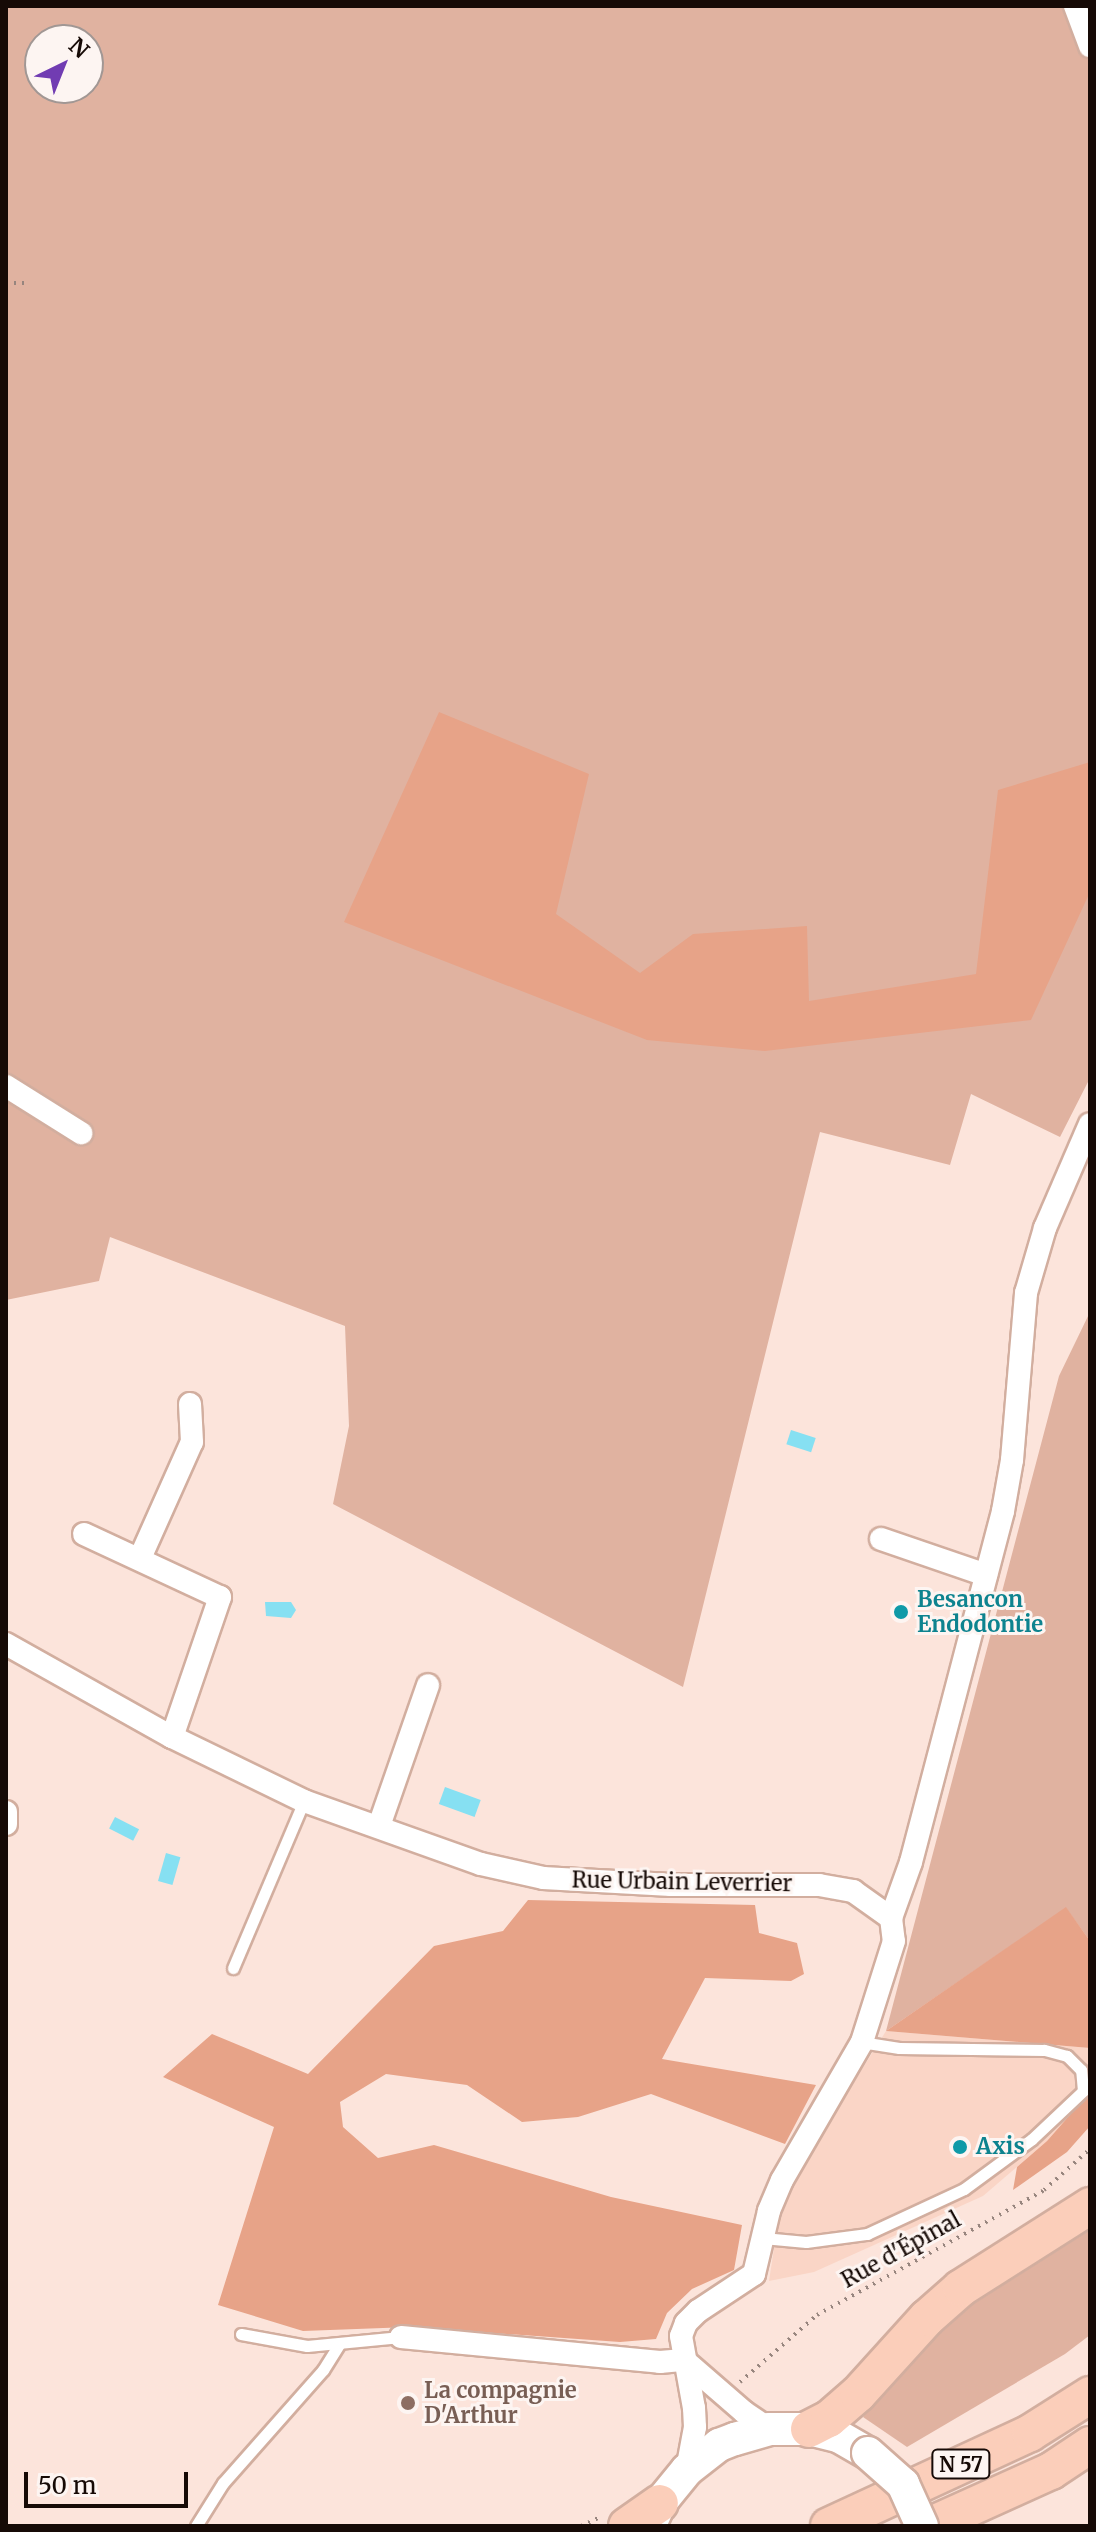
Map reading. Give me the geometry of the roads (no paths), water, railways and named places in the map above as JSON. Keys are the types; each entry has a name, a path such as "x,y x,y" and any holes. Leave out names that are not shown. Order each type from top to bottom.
{"highway":[{"path":"809,2429 829,2419 858,2394 927,2318 961,2288 1090,2206"},
{"name":"N 57","path":"829,2526 1030,2433 1090,2395"},
{"name":"N 57","path":"929,2526 1051,2471 1090,2445"},
{"path":"627,2526 655,2515"}],"main road":[{"path":"655,2515 687,2470 719,2445 769,2429 809,2429 838,2436 868,2453 903,2484 922,2526"}],"street":[{"path":"1075,6 1090,46"},
{"path":"6,1086 81,1133"},
{"path":"687,2470 695,2427 681,2336 686,2323 698,2311 754,2274 769,2211 782,2180 862,2042 894,1941 891,1918 911,1862 986,1575 1012,1460 1026,1293 1045,1228 1090,1124"},
{"path":"140,1558 192,1442 190,1404"},
{"path":"84,1534 220,1597 172,1737"},
{"path":"881,1539 986,1575"},
{"name":"Rue Urbain Leverrier","path":"6,1644 172,1737 304,1801 481,1864 543,1878 671,1885 819,1885 853,1891 891,1918"},
{"path":"379,1826 428,1685"},
{"path":"6,1812 6,1824"},
{"path":"401,2337 660,2362 684,2360 744,2412 769,2429"}],"lane":[{"path":"233,1968 304,1801"},
{"path":"763,2238 806,2242 867,2234 964,2189 1032,2139 1083,2091 1081,2070 1067,2056 1044,2050 899,2048 862,2042"},
{"path":"241,2334 307,2346 401,2337"},
{"path":"196,2526 223,2483 323,2370 339,2344"}],"water":[{"path":"791,1430 816,1438 811,1452 786,1444"},
{"path":"265,1602 291,1602 296,1610 291,1618 266,1616"},
{"path":"445,1787 481,1800 475,1817 439,1804"},
{"path":"115,1817 139,1829 133,1841 109,1829"},
{"path":"166,1853 180,1857 172,1885 158,1881"}],"place":[{"name":"Besancon Endodontie","path":"901,1612"},
{"name":"Axis","path":"960,2147"},
{"name":"La compagnie D'Arthur","path":"408,2403"}]}
